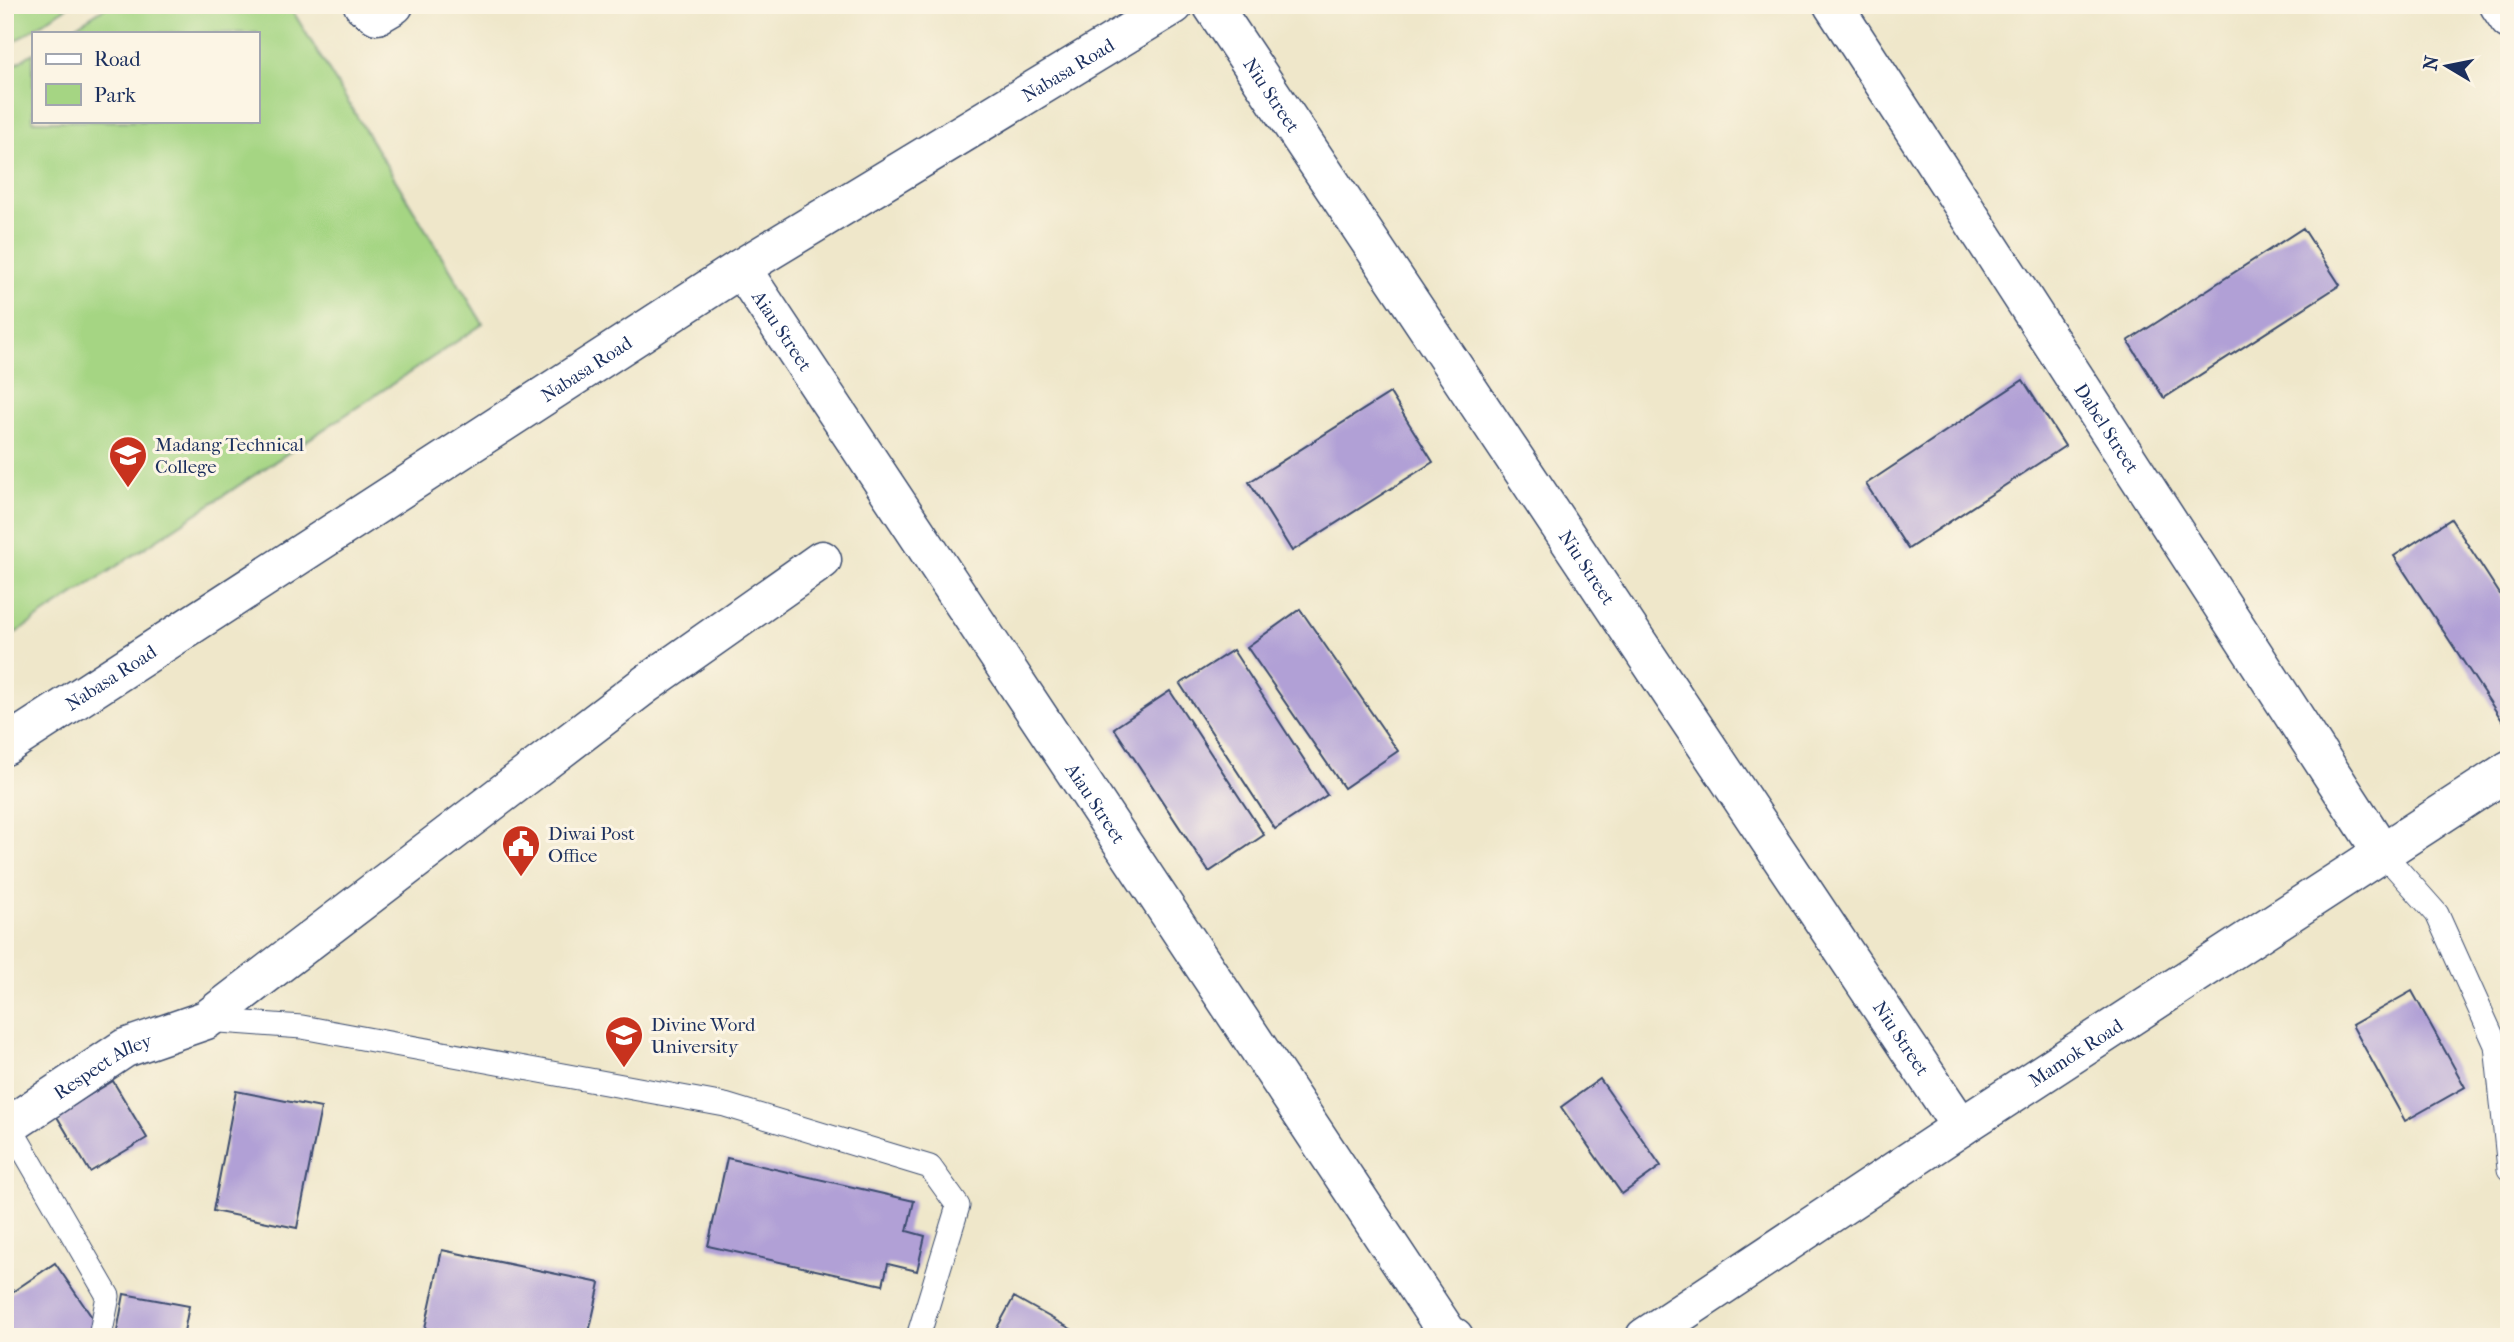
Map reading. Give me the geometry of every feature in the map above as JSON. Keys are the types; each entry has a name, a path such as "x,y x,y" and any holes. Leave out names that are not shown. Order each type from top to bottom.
{"street":[{"path":"363,5 377,15 394,5"},
{"name":"Nabasa Road","path":"5,746 741,268 1174,5"},
{"name":"Niu Street","path":"1212,5 1961,1127"},
{"name":"Dabel Street","path":"1833,5 2382,852"},
{"path":"2498,5 2509,20"},
{"name":"Aiau Street","path":"741,268 1448,1334 1454,1337"},
{"name":"Respect Alley","path":"7,1126 125,1048 206,1020 646,684 822,560"},
{"name":"Mamok Road","path":"1645,1337 1961,1127 2509,770"}],"lane":[{"path":"2382,852 2437,914 2496,1045 2509,1169"},
{"path":"206,1020 302,1027 724,1105 930,1167 958,1206 918,1337"},
{"path":"7,1126 107,1296 100,1337"}],"green space":[{"path":"5,5 70,5 5,48"},
{"name":"Madang Technical College","path":"109,5 289,5 483,324 5,640 5,71 32,54 32,122 259,122 259,32 67,32"}],"building":[{"path":"2303,228 2340,285 2164,398 2128,341"},
{"path":"2023,380 2065,446 1908,549 1866,484"},
{"path":"1390,393 1433,462 1292,551 1249,482"},
{"path":"2451,519 2509,608 2509,731 2394,556"},
{"path":"1300,609 1398,751 1344,788 1247,647"},
{"path":"1233,650 1327,795 1275,829 1180,684"},
{"path":"1170,691 1264,835 1209,872 1114,728"},
{"path":"2412,991 2465,1087 2405,1121 2352,1025"},
{"path":"1600,1079 1661,1166 1622,1194 1561,1107"},
{"path":"113,1081 147,1138 90,1172 56,1115"},
{"path":"236,1091 321,1108 297,1228 213,1211"},
{"path":"727,1158 914,1201 907,1231 925,1236 917,1271 888,1264 883,1285 708,1246"},
{"path":"442,1250 600,1283 588,1337 423,1337"},
{"path":"55,1263 100,1329 89,1337 5,1337 5,1297"},
{"path":"124,1294 189,1306 183,1337 116,1337"},
{"path":"1014,1297 1085,1337 992,1337"}],"place":[{"name":"Madang Technical College","path":"128,489"},
{"name":"Diwai Post Office","path":"521,878"},
{"name":"Divine Word University","path":"624,1069"}]}
